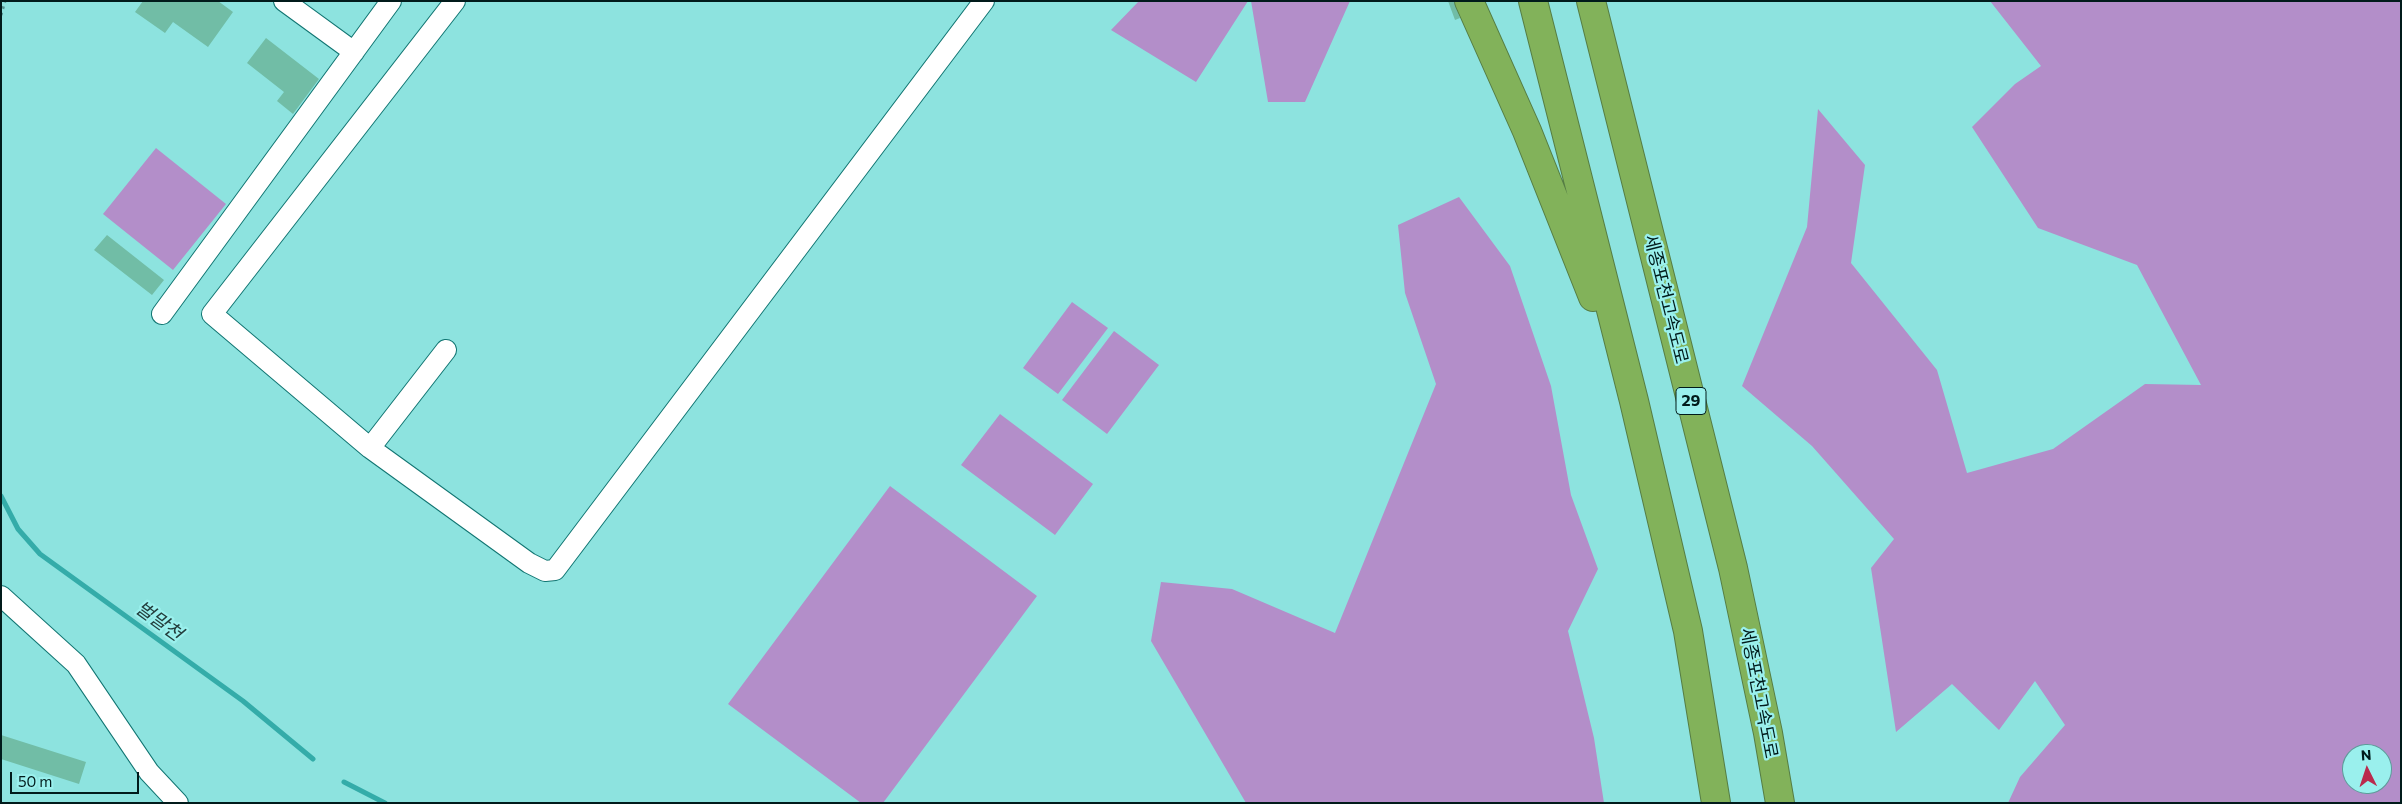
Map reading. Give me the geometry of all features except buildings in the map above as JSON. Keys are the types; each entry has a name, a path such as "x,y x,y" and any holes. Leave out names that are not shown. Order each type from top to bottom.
{"highway":[{"path":"1469,1 1526,131 1634,401"},
{"path":"1533,1 1634,401 1688,630 1716,803"},
{"name":"세종포천고속도로","path":"1591,1 1733,568 1768,733 1780,803"}],"street":[{"path":"284,1 354,52"},
{"path":"162,314 391,1"},
{"path":"455,1 212,314 370,448 529,564 544,571 555,570 984,1"},
{"path":"370,448 446,350"},
{"path":"1,596 76,664 148,772 178,803"}],"path":[{"path":"1,15 5,1"}],"shaded area":[{"path":"1139,1 1248,1 1196,82 1111,30"},
{"path":"1251,1 1350,1 1305,102 1268,102"},
{"path":"1990,1 2401,1 2401,803 2008,803 2020,777 2065,725 2035,681 1999,730 1952,684 1896,732 1871,568 1894,539 1812,446 1742,386 1807,227 1818,109 1865,165 1851,263 1937,370 1967,473 2053,449 2145,384 2201,385 2137,265 2038,228 1972,127 2015,84 2041,66"},
{"path":"156,148 226,204 173,270 103,214"},
{"path":"1459,197 1510,266 1551,386 1571,495 1598,569 1568,631 1594,738 1604,803 1246,803 1151,641 1161,582 1232,589 1335,633 1436,384 1405,293 1398,225"},
{"path":"1072,302 1108,328 1058,394 1023,368"},
{"path":"1114,331 1159,365 1107,434 1062,400"},
{"path":"1000,414 1093,484 1055,535 961,465"},
{"path":"890,486 1037,596 883,803 861,803 728,704"}],"waterway":[{"name":"벌말천","path":"1,496 18,529 40,554 243,701 313,759"},
{"name":"벌말천","path":"344,782 385,803"}]}
